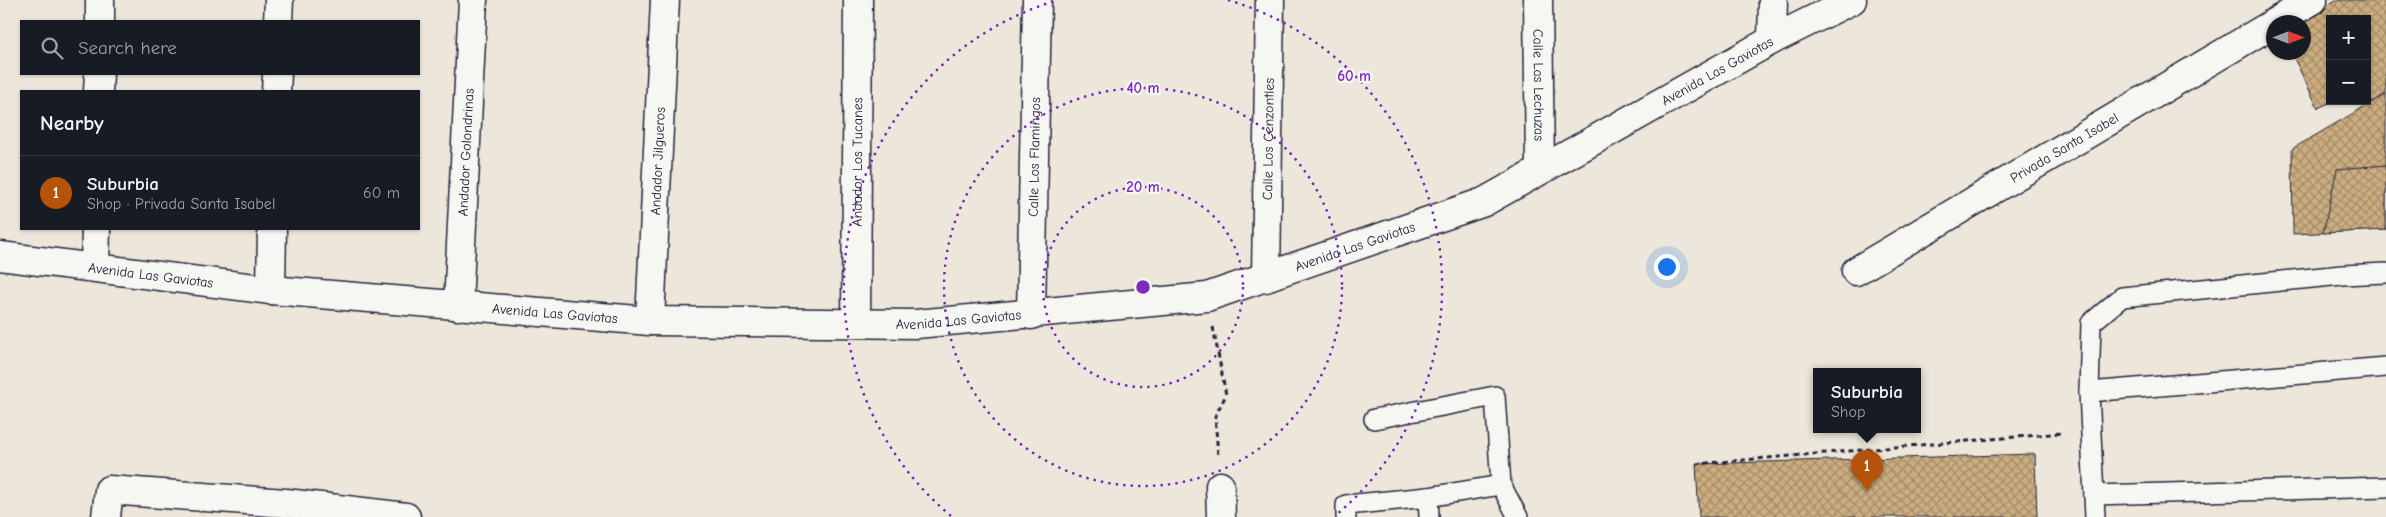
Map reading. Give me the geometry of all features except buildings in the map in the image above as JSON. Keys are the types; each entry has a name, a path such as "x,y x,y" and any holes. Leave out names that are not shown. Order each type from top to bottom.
{"street":[{"path":"100,0 100,20"},
{"path":"278,0 278,20"},
{"name":"Andador Golondrinas","path":"458,306 473,0"},
{"name":"Andador Jilgueros","path":"650,322 665,0"},
{"name":"Andador Los Tucanes","path":"856,323 858,0"},
{"name":"Calle Los Flamingos","path":"1031,315 1036,0"},
{"name":"Calle Los Cenzontles","path":"1266,278 1270,0"},
{"name":"Calle Las Lechuzas","path":"1538,0 1540,170"},
{"path":"1772,40 1773,0"},
{"name":"Avenida Las Gaviotas","path":"0,256 95,266 271,290 650,322 916,324 1031,315 1207,297 1484,202 1772,40 1852,0"},
{"name":"Privada Santa Isabel","path":"2288,15 2313,0"},
{"name":"Privada Santa Isabel","path":"1856,271 2266,28"},
{"path":"98,90 99,75"},
{"path":"276,75 276,90"},
{"path":"95,266 96,230"},
{"path":"271,290 272,230"},
{"path":"1220,486 1221,517"},
{"path":"106,517 109,490 286,503 406,517"}],"lane":[{"path":"2095,517 2089,392 2091,323 2122,297 2342,275 2386,273"},
{"path":"2089,392 2386,367"},
{"path":"1374,419 1495,396 1501,486 1518,517"},
{"path":"1346,517 1346,505 1501,486"},
{"path":"2094,495 2386,487"},
{"path":"1428,496 1429,517"}],"path":[{"path":"1207,297 1226,395 1215,416 1220,486"},
{"path":"1696,464 2062,433"}],"place":[{"name":"Suburbia","path":"1867,491"}]}
